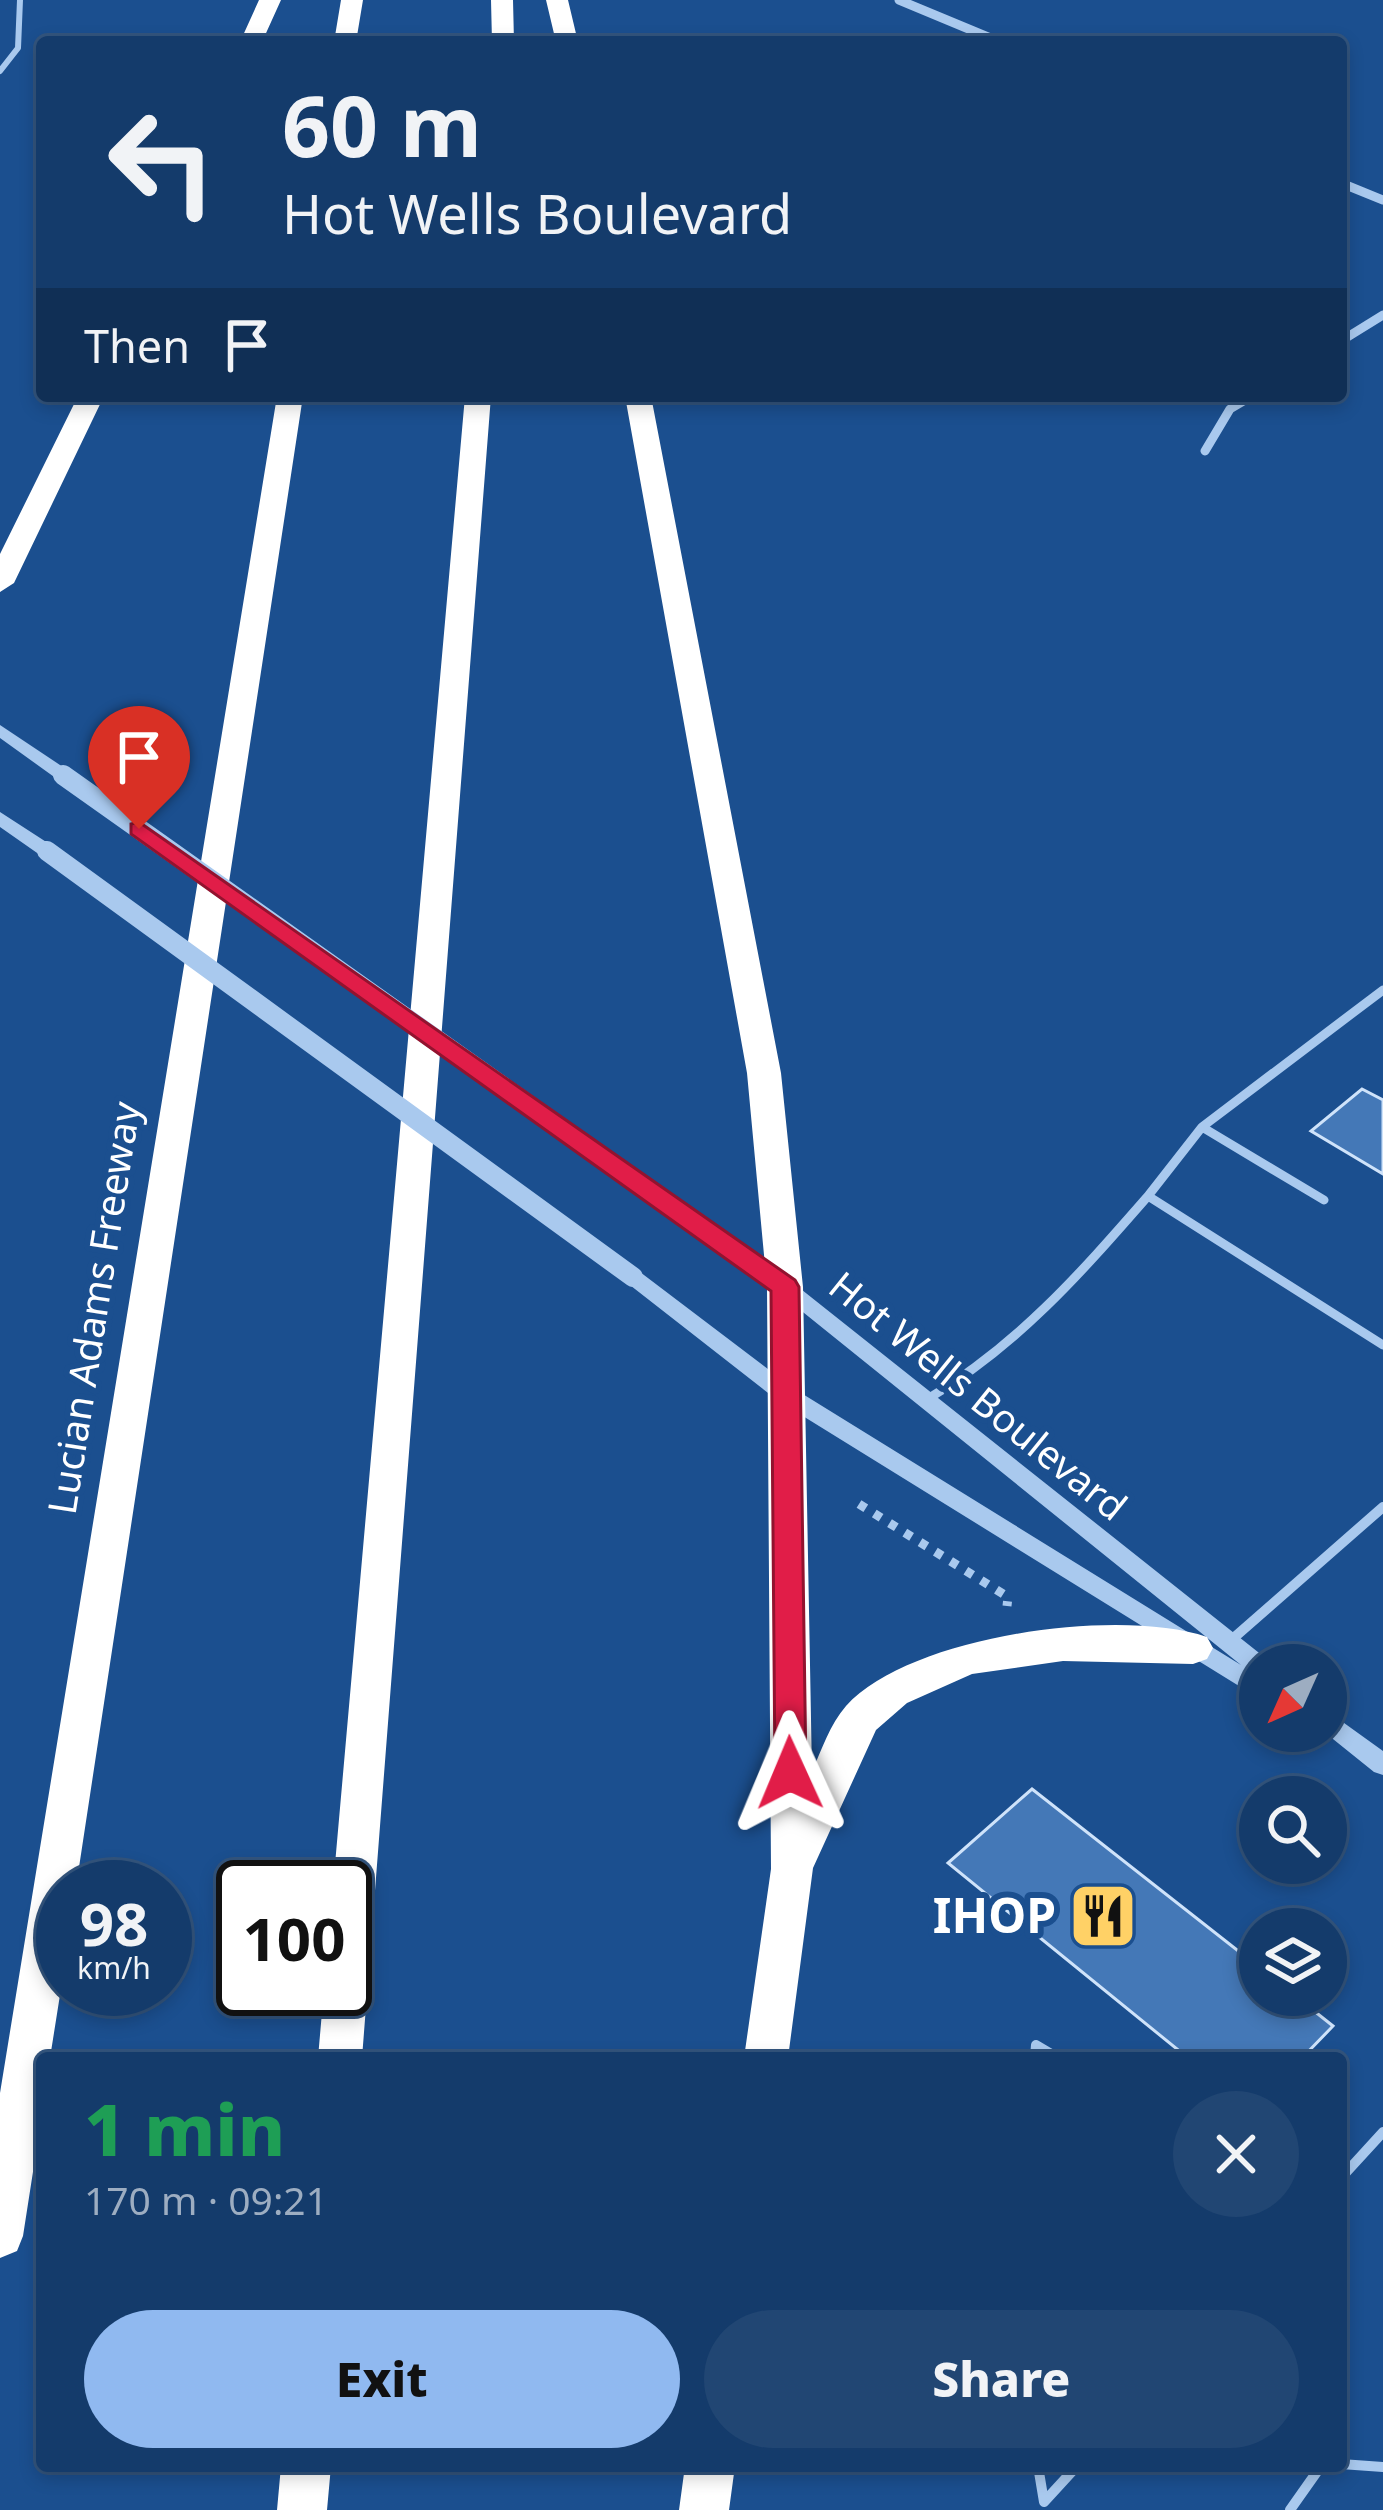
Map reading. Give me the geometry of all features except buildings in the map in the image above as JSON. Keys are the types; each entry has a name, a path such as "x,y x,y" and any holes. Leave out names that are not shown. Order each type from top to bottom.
{"highway":[{"path":"254,36 270,0"},
{"path":"346,36 352,0"},
{"path":"502,0 503,36"},
{"path":"556,0 565,36"},
{"path":"0,583 88,402"},
{"name":"Lucian Adams Freeway","path":"0,2236 289,402"},
{"path":"340,2052 478,402"},
{"path":"639,402 764,1073 785,1287 792,1869 767,2052"},
{"path":"0,525 59,467"},
{"path":"792,1869 860,1719 927,1670 1018,1650 1114,1642 1211,1645"},
{"path":"302,2510 305,2472"},
{"path":"704,2510 709,2472"}],"street":[{"path":"898,0 985,36"},
{"path":"1347,185 1383,200"},
{"path":"1347,337 1383,315"},
{"path":"1205,451 1231,409 1242,402"},
{"name":"Hot Wells Boulevard","path":"0,730 785,1287 926,1400 1239,1670"},
{"name":"Hot Wells Boulevard","path":"0,818 633,1277 785,1394 1239,1658"},
{"path":"1347,1739 1379,1762"}],"lane":[{"path":"0,71 17,48 20,0"},
{"path":"926,1400 968,1375 1052,1306 1202,1127 1383,990"},
{"path":"1202,1127 1324,1200"},
{"path":"1148,1196 1383,1345"},
{"path":"1211,1645 1383,1507"},
{"path":"1347,2171 1383,2132"},
{"path":"1347,2464 1383,2467"},
{"path":"1039,2472 1044,2502 1072,2472"},
{"path":"1290,2510 1317,2472"}],"path":[{"path":"859,1504 1008,1598 1006,1613"}],"place":[{"name":"IHOP","path":"1103,1916"}],"route":[{"path":"139,829 785,1287 790,1773"}]}
